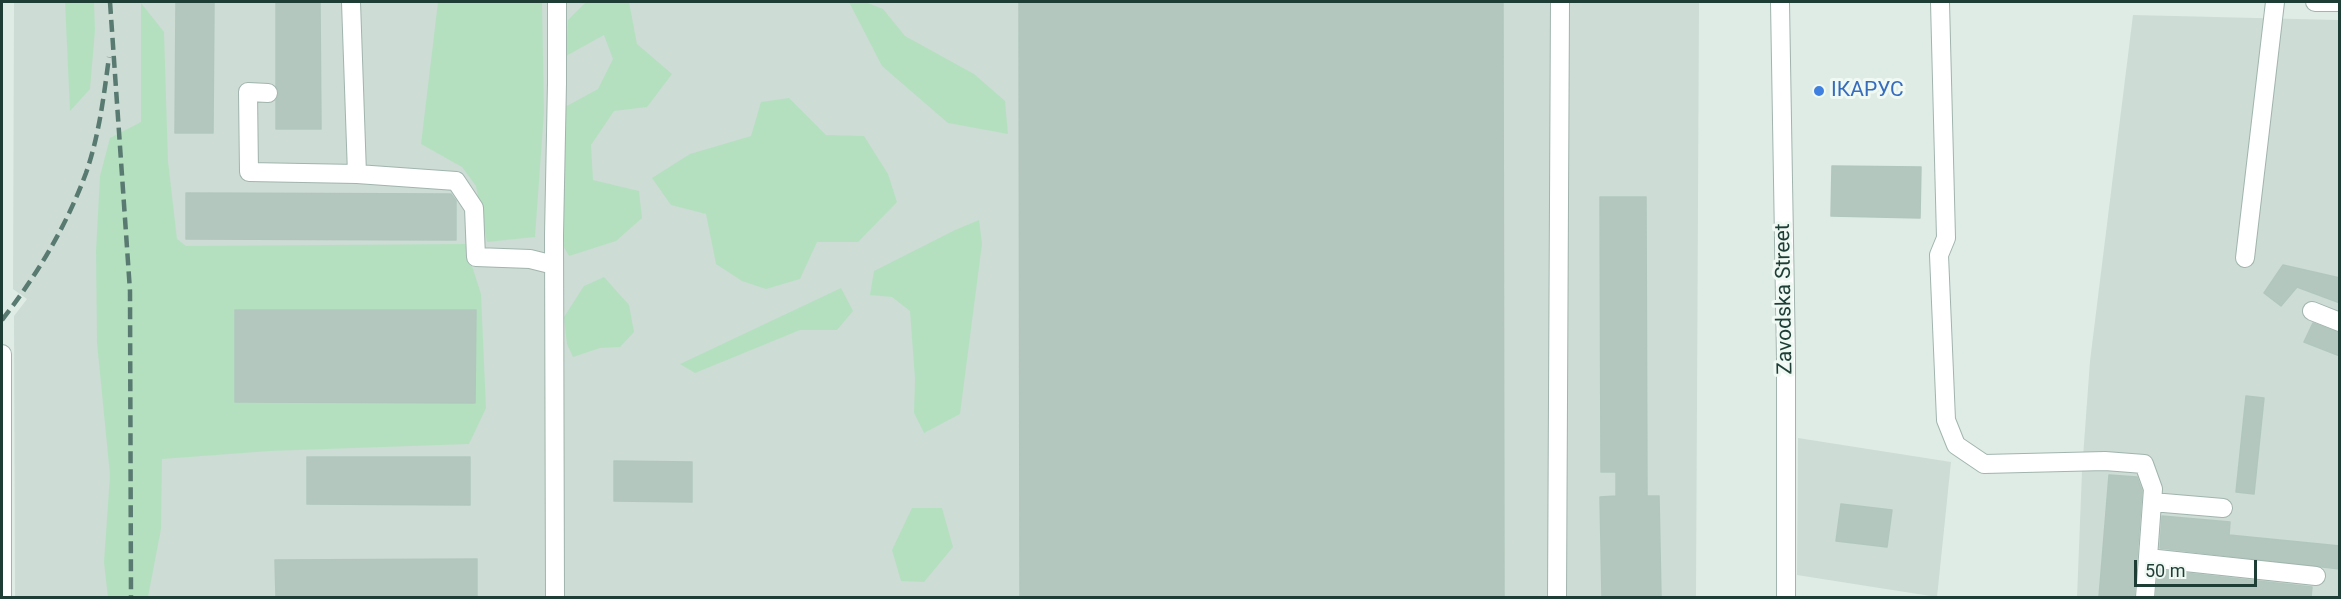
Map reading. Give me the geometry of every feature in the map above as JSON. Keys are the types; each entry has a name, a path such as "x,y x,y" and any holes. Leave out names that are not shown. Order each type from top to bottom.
{"street":[{"path":"351,2 357,174"},
{"path":"555,597 554,265 557,2"},
{"path":"1557,597 1560,2"},
{"name":"Zavodska Street","path":"1780,2 1786,359 1786,597"},
{"path":"1940,2 1946,238 1939,255 1946,420 1956,445 1984,464 2105,461 2144,464 2153,489 2145,597"},
{"path":"2245,258 2275,2"},
{"path":"2315,2 2340,2"},
{"path":"268,93 248,92 249,172 357,174 456,181 474,207 476,257 530,259 554,265"},
{"path":"2312,310 2340,322"},
{"path":"2,354 2,597"},
{"path":"2152,502 2223,508"},
{"path":"2148,558 2316,576"}],"shaded area":[{"path":"14,2 1699,2 1696,597 15,597 14,316 27,299 13,289"},
{"path":"2133,15 2339,20 2339,597 2077,598 2082,471 2090,361"},
{"path":"1798,438 1951,462 1937,597 1797,575"}],"green space":[{"path":"65,2 94,2 95,30 90,89 70,111"},
{"path":"438,2 542,2 544,112 535,237 487,242 476,186 462,167 421,144"},
{"path":"586,2 629,2 637,44 672,74 647,107 614,111 591,145 593,180 639,191 642,218 616,241 569,256 561,242 565,107 598,89 613,59 604,35 566,56 568,20"},
{"path":"849,2 865,2 883,9 905,36 974,74 1005,101 1008,134 948,123 882,66"},
{"path":"141,3 164,32 168,161 177,239 186,246 465,244 481,294 486,408 469,444 270,451 162,459 161,529 148,597 108,598 104,562 110,475 97,343 96,251 100,176 110,138 141,122"},
{"path":"789,98 826,135 864,136 888,174 897,202 858,242 817,242 800,279 766,289 742,281 716,264 706,214 671,205 652,178 690,154 751,136 761,102"},
{"path":"979,220 982,244 960,414 924,433 914,413 915,379 910,311 892,297 870,295 874,271"},
{"path":"604,277 629,305 634,332 620,347 600,348 573,357 567,344 564,317 584,286"},
{"path":"841,288 853,311 837,330 800,330 695,373 680,364"},
{"path":"912,508 942,508 953,547 924,582 901,581 892,550"}],"building":[{"path":"176,2 214,2 213,133 175,133"},
{"path":"276,2 320,2 321,129 276,129 276,100 279,93 276,86"},
{"path":"1019,2 1503,2 1504,597 1020,597"},
{"path":"1832,166 1921,167 1920,218 1831,216"},
{"path":"186,193 451,194 456,201 456,240 186,239"},
{"path":"1600,197 1646,197 1647,496 1659,496 1661,597 1602,597 1600,497 1616,496 1616,472 1601,472"},
{"path":"2283,265 2340,278 2340,303 2297,287 2281,306 2264,293"},
{"path":"235,310 476,310 475,403 235,402"},
{"path":"2313,323 2340,333 2340,356 2304,342"},
{"path":"2246,396 2264,398 2254,494 2236,492"},
{"path":"307,457 470,457 470,505 307,504"},
{"path":"614,461 692,462 692,502 614,501"},
{"path":"2109,475 2137,477 2142,491 2134,597 2099,597"},
{"path":"1841,504 1892,510 1887,547 1836,541"},
{"path":"2162,516 2230,522 2229,535 2340,546 2340,569 2160,548"},
{"path":"477,559 477,597 276,597 275,560"},
{"path":"2158,570 2312,587 2311,597 2156,597"}],"railway":[{"path":"110,2 130,291 131,598"},
{"path":"2,320 50,250 78,193 94,145 109,57"}],"place":[{"name":"ІКАРУС","path":"1819,91"}]}
